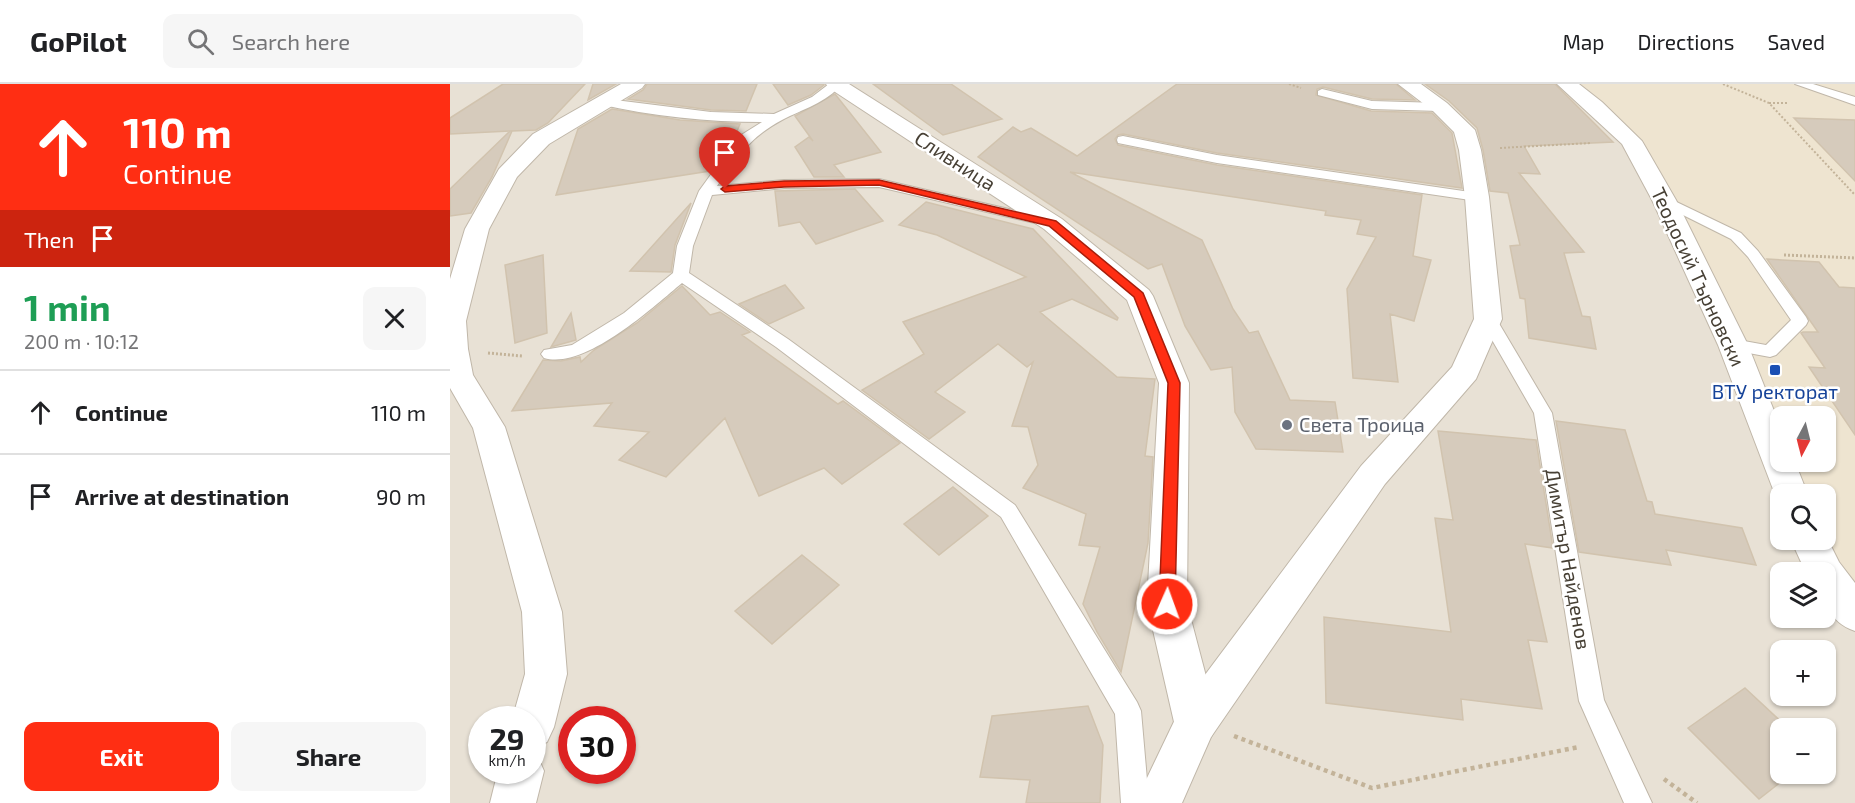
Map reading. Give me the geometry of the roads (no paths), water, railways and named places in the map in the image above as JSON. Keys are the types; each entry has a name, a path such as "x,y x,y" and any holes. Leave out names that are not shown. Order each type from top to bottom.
{"street":[{"path":"538,706 546,674 542,612 489,427 458,376 453,349 452,321 477,229 507,174 541,139 635,84"},
{"name":"Сливница","path":"836,84 1053,224 1139,296 1174,383 1167,604 1196,722"},
{"name":"Димитър Найденов","path":"1196,722 1373,475 1466,372 1488,319 1477,197 1470,150 1464,130 1440,107 1408,84"},
{"name":"Теодосий Търновски","path":"1567,84 1595,106 1631,141 1664,200 1733,345 1787,484"},
{"path":"1836,588 1855,613"},
{"path":"1158,803 1196,722"},
{"path":"513,803 518,784"}],"lane":[{"path":"550,354 576,350 630,317 681,275 685,246 706,191 743,140 776,118 816,100 836,84"},
{"path":"1801,84 1855,101"},
{"path":"1322,93 1372,105 1440,107"},
{"path":"603,101 680,114 732,118 776,118"},
{"path":"1123,140 1217,159 1477,197"},
{"path":"706,191 784,184 879,183 1053,224"},
{"path":"1664,200 1736,236 1754,254 1800,321 1770,351 1733,345"},
{"path":"681,275 782,343 1008,511 1128,711 1135,803"},
{"name":"Димитър Найденов","path":"1488,319 1543,413 1592,701 1638,803"}],"place":[{"name":"ВТУ ректорат","path":"1775,370"},
{"name":"Света Троица","path":"1287,425"}]}
